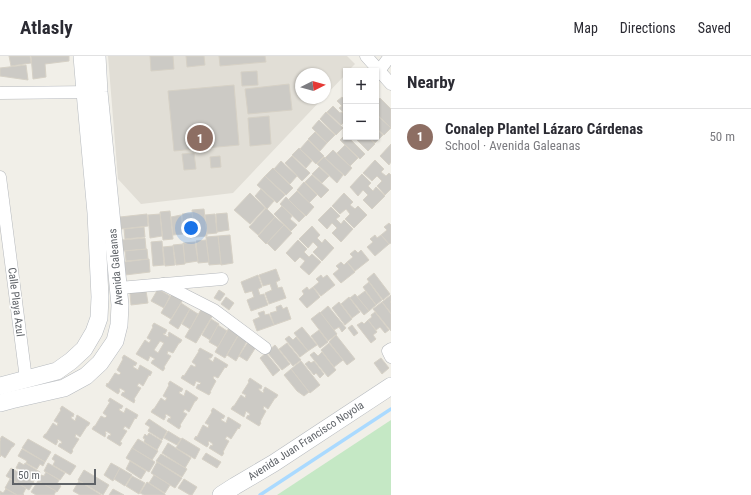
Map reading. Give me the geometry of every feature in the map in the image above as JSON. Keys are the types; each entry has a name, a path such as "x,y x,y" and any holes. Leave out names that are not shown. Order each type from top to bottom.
{"street":[{"name":"Avenida Galeanas","path":"0,404 11,400 64,388 86,376 100,363 115,341 119,325 119,288 104,212 92,92 82,56"},
{"name":"Avenida Galeanas","path":"92,92 97,56"},
{"path":"366,56 376,68"},
{"path":"390,56 379,71 391,84"},
{"path":"0,93 92,92"},
{"name":"Calle Playa Azul","path":"0,177 26,379"},
{"name":"Avenida Galeanas","path":"0,386 57,371 84,349 94,332 99,318 104,212"},
{"path":"119,288 222,278"},
{"path":"163,284 214,310 265,348"},
{"path":"391,349 388,351 391,357"},
{"name":"Avenida Juan Francisco Noyola","path":"221,495 274,463 391,386"}],"shaded area":[{"path":"108,56 347,56 355,64 351,68 343,68 343,77 331,90 331,68 295,68 295,104 317,104 233,193 141,204 118,179"}],"green space":[{"path":"391,420 391,495 277,495"}],"building":[{"path":"9,56 30,56 31,63 11,66"},
{"path":"31,56 69,56 69,61 45,64 46,77 33,79"},
{"path":"150,56 173,56 174,69 151,71"},
{"path":"186,56 204,56 205,65 187,67"},
{"path":"219,56 265,56 266,62 220,66"},
{"path":"26,65 28,80 0,76 0,68"},
{"path":"257,71 258,85 242,86 241,72"},
{"path":"289,84 292,110 248,114 245,89"},
{"path":"234,85 239,145 174,151 168,91"},
{"path":"342,97 343,98 343,112 339,108 342,106 337,101"},
{"path":"380,98 391,109 391,128 379,116"},
{"path":"333,106 340,113 342,112 343,123 341,125 327,112"},
{"path":"326,112 343,128 336,135 320,119"},
{"path":"269,116 271,144 250,146 248,118"},
{"path":"379,117 391,128 384,135 379,131"},
{"path":"319,120 335,135 327,143 312,128"},
{"path":"315,132 327,143 320,151 308,139"},
{"path":"379,132 383,135 379,139"},
{"path":"343,137 343,140 351,140 365,154 360,159 340,140"},
{"path":"308,140 324,156 316,164 300,149"},
{"path":"357,140 371,140 375,144 368,151"},
{"path":"391,144 391,162 389,165 380,156"},
{"path":"345,145 358,158 350,166 337,153"},
{"path":"299,148 312,161 306,168 292,155"},
{"path":"333,150 352,168 345,176 325,158"},
{"path":"194,153 196,169 184,170 182,154"},
{"path":"220,156 221,167 211,168 210,157"},
{"path":"292,156 310,173 302,181 285,163"},
{"path":"324,157 343,175 337,183 317,164"},
{"path":"375,160 384,169 381,172 386,176 389,173 391,175 391,189 385,195 377,186 382,181 377,176 372,181 363,173"},
{"path":"281,161 297,176 290,184 274,169"},
{"path":"319,167 329,176 322,183 312,174"},
{"path":"273,168 293,188 286,195 265,176"},
{"path":"362,174 371,183 368,186 373,191 376,187 385,196 372,209 363,200 368,195 363,190 358,196 350,187"},
{"path":"312,175 329,190 321,198 305,182"},
{"path":"265,176 285,195 277,203 257,185"},
{"path":"304,182 317,195 309,203 297,190"},
{"path":"261,189 274,201 267,209 255,196"},
{"path":"297,191 314,207 306,216 288,200"},
{"path":"250,193 265,208 250,224 234,210"},
{"path":"344,193 353,202 350,205 355,209 358,206 367,215 354,228 345,219 350,214 346,209 340,214 332,206"},
{"path":"286,197 305,216 299,222 280,204"},
{"path":"282,206 292,216 290,219 297,225 291,231 274,214"},
{"path":"331,207 340,216 336,219 341,224 344,220 353,229 341,242 332,233 337,228 332,223 327,229 318,220"},
{"path":"266,208 275,217 258,235 249,227"},
{"path":"204,209 207,236 195,237 192,210"},
{"path":"170,211 173,239 163,240 160,212"},
{"path":"192,213 195,237 190,238 189,233 184,233 182,214"},
{"path":"227,213 229,230 217,232 216,214"},
{"path":"147,214 148,226 121,229 120,217"},
{"path":"160,214 162,236 150,238 148,215"},
{"path":"215,214 217,233 207,234 205,215"},
{"path":"181,215 183,234 173,235 171,217"},
{"path":"275,217 284,225 266,244 258,236"},
{"path":"389,223 391,225 391,243 389,244 381,235 387,230 384,227"},
{"path":"284,225 292,233 275,251 267,243"},
{"path":"312,226 320,235 317,238 322,243 325,239 334,248 322,261 313,252 318,247 313,242 308,248 299,239"},
{"path":"144,227 145,237 125,239 124,229"},
{"path":"230,235 233,263 221,265 218,236"},
{"path":"375,235 377,238 381,235 389,244 375,256 367,247 373,242 370,239"},
{"path":"218,236 221,264 209,265 206,237"},
{"path":"145,238 146,249 123,251 122,240"},
{"path":"206,240 209,262 198,263 196,241"},
{"path":"298,240 307,249 304,252 309,257 312,254 321,262 309,275 300,267 305,261 300,257 295,262 286,253"},
{"path":"162,241 164,265 153,266 151,242"},
{"path":"195,242 198,261 185,263 183,243"},
{"path":"183,244 185,264 176,265 173,245"},
{"path":"173,246 175,265 165,266 163,247"},
{"path":"147,249 148,259 126,261 125,251"},
{"path":"355,250 358,253 361,250 369,260 355,271 347,262 353,257 350,254"},
{"path":"149,259 150,272 125,275 124,262"},
{"path":"341,262 344,265 347,262 355,272 341,283 333,274 339,269 336,266"},
{"path":"276,269 280,280 276,282 278,288 282,287 286,298 269,304 265,293 272,290 270,284 263,286 259,275"},
{"path":"374,273 390,294 383,300 367,279"},
{"path":"258,275 262,287 258,289 260,295 264,294 268,305 251,311 247,300 254,297 252,291 245,293 241,282"},
{"path":"321,275 323,278 327,275 335,285 321,296 313,287 319,282 316,279"},
{"path":"369,282 382,300 376,305 363,287"},
{"path":"307,287 309,290 313,287 320,297 307,308 299,299 304,294 302,291"},
{"path":"158,289 170,296 164,308 151,301"},
{"path":"219,290 225,294 220,301 214,298"},
{"path":"146,291 148,303 131,305 130,293"},
{"path":"365,291 376,305 369,311 357,297"},
{"path":"173,292 184,298 171,319 161,313"},
{"path":"355,294 369,311 364,315 350,298"},
{"path":"391,295 390,302 391,313 382,302"},
{"path":"226,297 234,303 229,310 221,304"},
{"path":"349,297 360,312 352,318 341,304"},
{"path":"339,302 352,319 345,325 332,308"},
{"path":"382,302 391,314 391,331 373,309"},
{"path":"181,303 190,309 178,329 169,323"},
{"path":"281,305 283,309 287,307 291,319 274,325 270,313 277,311 276,307"},
{"path":"328,306 346,328 342,332 339,327 334,330 320,313"},
{"path":"202,308 213,315 196,343 185,337"},
{"path":"190,309 198,314 190,329 182,324"},
{"path":"264,311 265,315 269,314 274,325 257,331 253,320 260,317 258,313"},
{"path":"320,312 337,334 328,341 311,319"},
{"path":"375,312 389,330 385,333 380,327 376,330 368,320"},
{"path":"211,319 219,324 210,340 202,335"},
{"path":"368,320 377,332 373,335 376,339 371,343 357,325 362,322 364,324"},
{"path":"154,323 167,330 165,334 163,334 168,337 169,332 182,340 173,353 168,351 167,354 171,356 163,371 151,363 155,359 150,356 148,361 136,354 145,340 149,343 151,340 147,338 153,327 152,326","holes":["160,341 164,343 158,353 154,350"]},
{"path":"218,325 227,331 218,347 209,342"},
{"path":"352,325 358,333 354,336 348,328"},
{"path":"230,326 240,332 225,358 215,352"},
{"path":"302,327 317,345 308,351 294,333"},
{"path":"319,330 328,342 320,348 311,336"},
{"path":"336,335 355,359 347,365 329,342"},
{"path":"238,336 247,341 236,361 227,355"},
{"path":"289,336 293,340 296,337 308,351 300,357 285,339"},
{"path":"248,342 256,347 247,361 239,356"},
{"path":"287,343 301,360 293,366 279,349"},
{"path":"329,343 343,360 334,367 321,350"},
{"path":"275,345 290,364 282,370 267,352"},
{"path":"200,348 213,355 209,359 213,362 215,357 228,365 218,378 214,376 213,378 216,381 209,395 196,388 198,384 199,385 201,383 196,381 194,386 181,378 191,365 195,367 196,365 192,362"},
{"path":"314,352 318,356 322,352 336,370 328,377 310,355"},
{"path":"266,353 280,370 273,376 260,358"},
{"path":"124,355 137,363 133,367 138,370 140,365 152,372 143,386 139,383 137,386 141,388 134,399 134,403 121,395 125,391 120,388 118,394 106,386 115,373 119,375 121,373 117,370"},
{"path":"381,358 389,368 382,374 374,363"},
{"path":"301,361 320,385 310,393 291,369"},
{"path":"309,361 311,363 314,361 324,374 320,378 316,373 314,375 305,364"},
{"path":"291,369 309,392 304,396 297,391 284,375"},
{"path":"250,378 262,386 259,390 263,393 265,387 278,395 268,409 264,406 263,409 266,411 259,426 246,418 250,414 246,411 244,417 231,409 241,395 245,398 246,395 242,393"},
{"path":"170,381 183,389 179,393 184,396 186,390 198,398 189,412 185,409 183,412 187,414 179,429 167,421 171,417 166,414 164,420 151,412 161,398 165,401 167,398 163,396"},
{"path":"110,398 123,406 119,410 124,413 126,408 138,415 129,429 125,426 123,429 127,431 120,442 122,443 120,446 107,438 111,434 106,431 105,437 92,429 101,416 105,418 107,416 103,413 110,402 108,401"},
{"path":"62,406 74,414 71,418 75,421 77,415 90,423 80,437 76,434 75,437 79,439 71,454 58,446 62,442 58,439 56,445 43,437 53,423 57,426 58,423 54,421"},
{"path":"213,408 225,416 221,420 226,423 228,417 241,425 231,439 227,436 225,439 229,441 222,456 209,448 213,444 209,441 207,447 194,439 196,436 197,437 203,425 208,428 209,425 205,423"},
{"path":"149,419 167,431 162,440 148,431 150,427 145,424"},
{"path":"168,431 181,439 177,445 164,438"},
{"path":"149,433 162,441 157,450 144,442 145,439 143,438 145,434 147,436"},
{"path":"2,436 15,444 5,458 1,455 0,457 0,439"},
{"path":"182,438 200,449 195,459 176,448"},
{"path":"28,439 51,452 45,462 22,448"},
{"path":"138,439 158,451 152,460 132,448"},
{"path":"168,443 191,458 185,468 162,453"},
{"path":"132,448 155,462 149,472 126,458"},
{"path":"22,449 45,462 43,466 40,464 37,469 26,463 27,461 18,456"},
{"path":"206,453 221,462 217,468 202,459"},
{"path":"55,454 76,466 70,475 53,465 55,461 52,459"},
{"path":"161,454 187,469 182,477 156,461"},
{"path":"130,461 146,471 141,479 126,469"},
{"path":"19,462 24,465 25,463 40,472 34,481 20,472 21,470 16,468"},
{"path":"157,462 182,478 175,488 151,473"},
{"path":"48,463 65,473 60,480 44,471"},
{"path":"111,463 120,468 113,481 104,475"},
{"path":"11,468 34,482 29,490 6,476"},
{"path":"120,468 132,475 125,486 114,479"},
{"path":"84,470 109,485 103,495 78,480"},
{"path":"46,472 59,480 57,484 61,486 57,492 38,481 41,475 44,476"},
{"path":"154,475 170,485 165,493 149,483"},
{"path":"132,476 145,483 139,494 126,486"},
{"path":"10,479 26,488 23,494 24,495 17,495 5,488"},
{"path":"184,479 197,487 192,495 178,488"},
{"path":"38,481 56,491 54,495 36,495 31,492"},
{"path":"79,481 101,495 80,495 73,491"},
{"path":"147,482 165,495 144,495 140,493"},
{"path":"6,489 17,495 0,495 0,491 3,493"},
{"path":"113,489 124,495 109,495"}],"waterway":[{"path":"260,495 391,409"}],"place":[{"name":"Conalep Plantel Lázaro Cárdenas","path":"200,138"}]}
